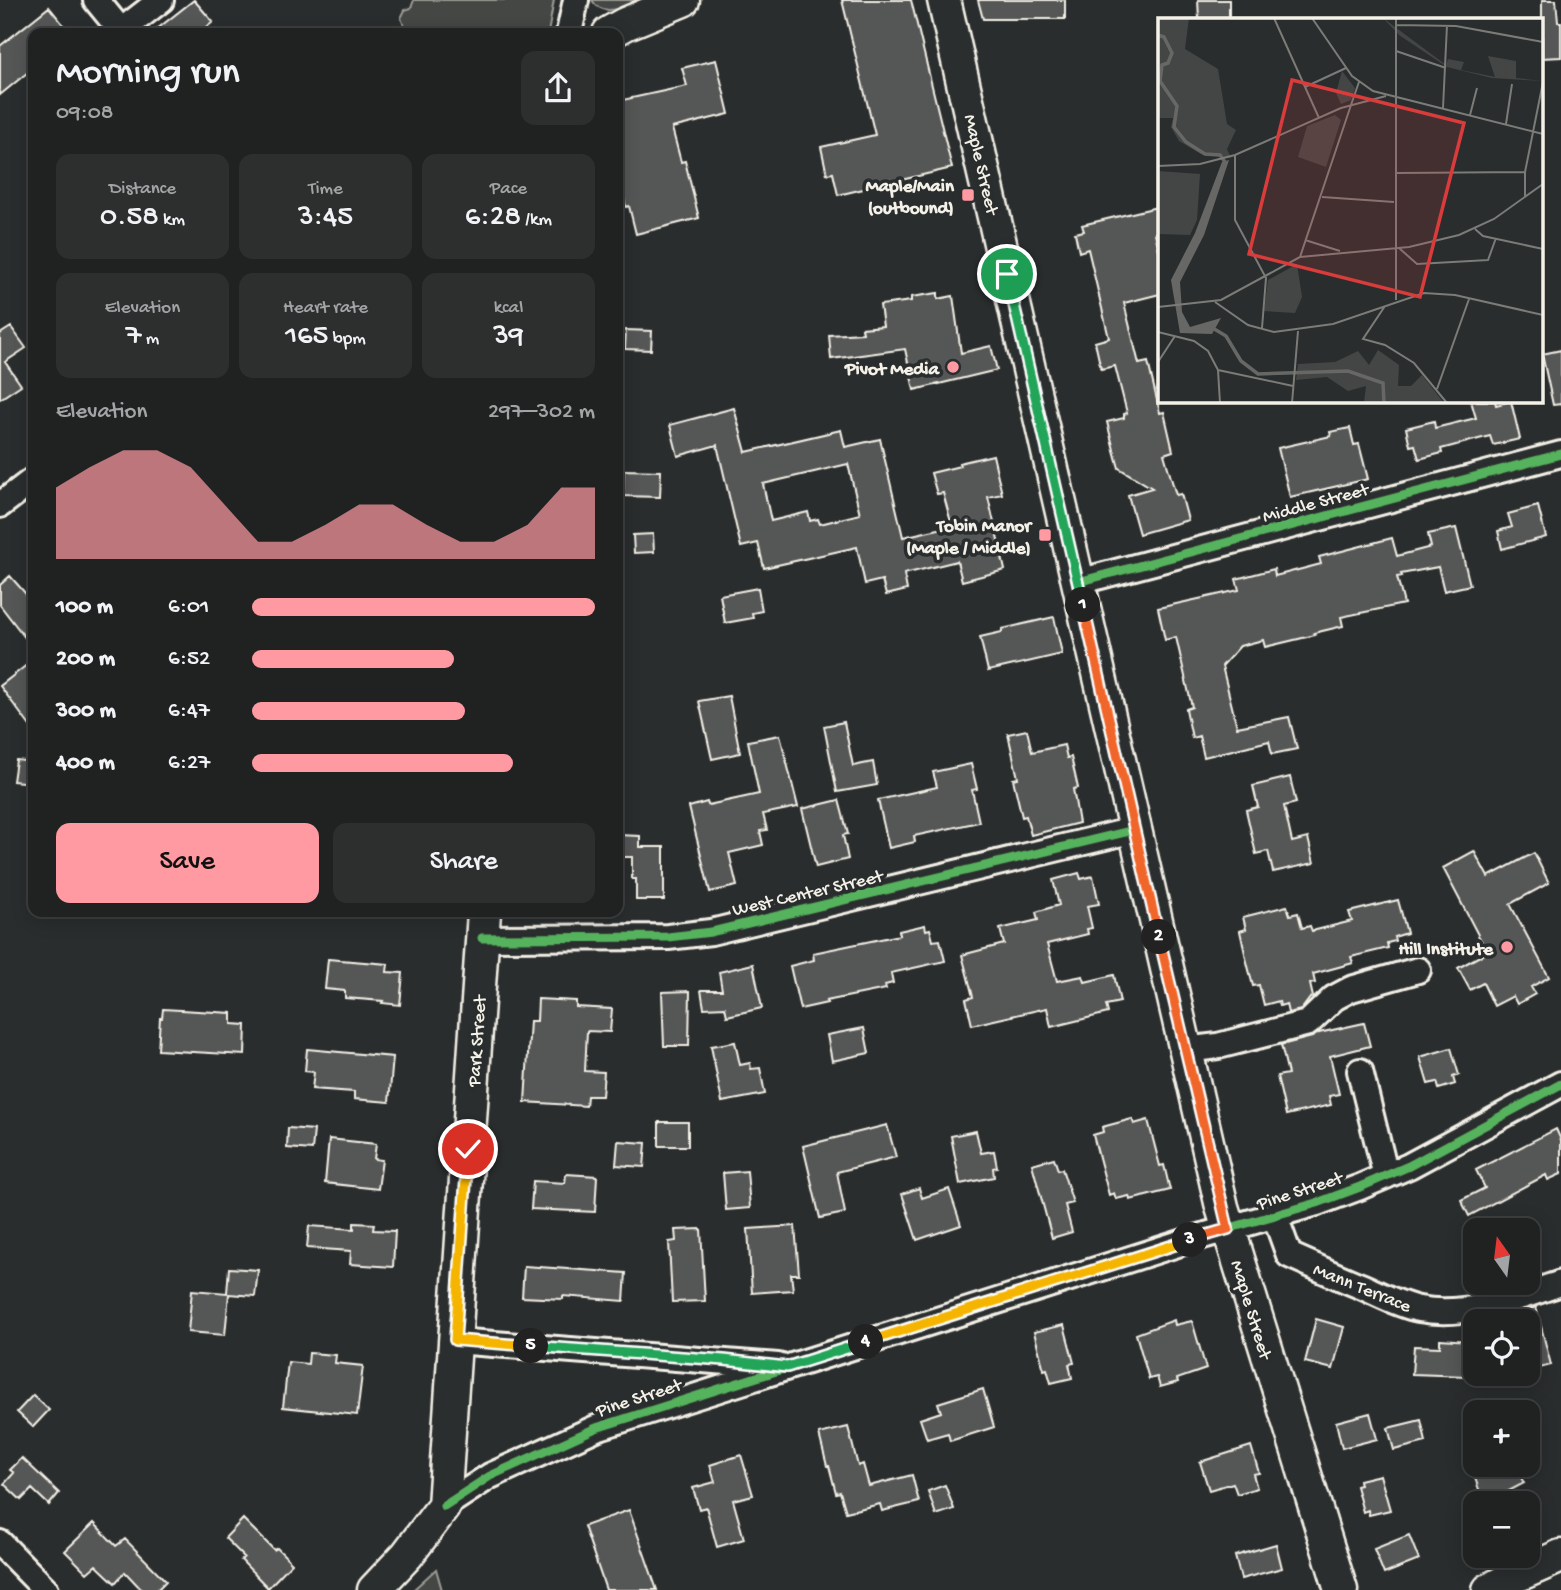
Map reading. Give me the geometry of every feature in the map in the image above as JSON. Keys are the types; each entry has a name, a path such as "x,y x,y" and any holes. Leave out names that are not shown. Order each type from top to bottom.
{"main road":[{"path":"618,28 683,0"},
{"name":"Maple Street","path":"944,0 1228,1229 1341,1590"},
{"name":"Park Street","path":"444,1506 483,925"},
{"name":"Pine Street","path":"374,1590 407,1555 444,1506"},
{"path":"1489,1590 1561,1556"}],"street":[{"path":"96,0 119,28"},
{"path":"127,28 161,0"},
{"path":"570,28 576,0"},
{"name":"Middle Street","path":"1078,582 1561,454"},
{"path":"0,505 28,484"},
{"name":"West Center Street","path":"483,925 668,937 711,932 1134,830"},
{"path":"1185,1050 1219,1046 1308,1023 1334,998 1351,989 1418,970"},
{"path":"1360,1071 1386,1176"},
{"name":"Pine Street","path":"444,1506 490,1476 596,1428 1317,1203 1386,1176 1561,1084"},
{"name":"Mann Terrace","path":"1275,1216 1289,1255 1391,1299 1421,1309 1447,1311 1479,1307 1561,1283"},
{"name":"Pine Street","path":"455,1340 787,1367"},
{"path":"0,1543 46,1590"}],"shaded area":[{"path":"414,0 554,0 549,28 405,28 401,18 405,10 411,8"},
{"path":"592,0 641,0 608,10 597,6"},
{"path":"436,1569 442,1590 413,1590"}],"building":[{"path":"194,0 213,22 206,28 158,28"},
{"path":"842,0 911,0 952,168 838,195 833,173 827,174 821,147 875,135"},
{"path":"978,0 1065,0 1065,19 983,19"},
{"path":"1198,0 1229,0 1229,18 1199,18"},
{"path":"1542,0 1556,0 1558,22 1561,22 1561,57 1544,58"},
{"path":"49,7 66,28 28,28 28,72 0,95 0,46"},
{"path":"716,60 729,114 672,128 681,162 685,161 699,218 636,234 629,206 626,207 623,195 623,100 687,86 682,68"},
{"path":"1157,207 1158,232 1155,233 1158,246 1158,294 1124,303 1139,364 1148,362 1160,413 1164,412 1173,451 1164,454 1176,495 1181,494 1188,520 1139,534 1128,495 1152,488 1119,468 1107,422 1124,418 1127,413 1115,366 1101,369 1095,342 1109,338 1088,249 1079,252 1075,233 1084,231 1082,225"},
{"path":"938,293 938,299 953,296 961,353 991,346 997,370 914,390 905,349 831,359 829,335 863,333 862,328 883,326 880,305 911,301 911,297"},
{"path":"11,327 26,348 5,362 21,385 0,399 0,334"},
{"path":"626,330 652,331 651,350 625,349"},
{"path":"1561,350 1561,404 1553,405 1544,354"},
{"path":"1471,402 1495,402 1496,405 1511,402 1520,439 1493,445 1490,436 1441,449 1442,453 1419,459 1415,445 1410,446 1406,428 1434,421 1435,428 1476,418"},
{"path":"734,408 746,452 841,430 845,447 880,439 903,537 952,526 943,493 937,494 931,473 993,455 1002,494 988,497 1005,570 962,581 957,561 904,574 907,590 886,595 882,580 865,584 857,547 764,568 758,543 741,547 717,445 678,456 670,425","holes":["848,464 860,514 820,524 818,519 810,521 808,512 771,521 763,484"]},
{"path":"1350,428 1354,445 1359,444 1368,479 1290,497 1278,448 1331,436 1330,432"},
{"path":"624,470 661,471 660,497 623,496"},
{"path":"1538,506 1546,537 1502,549 1498,531 1512,527 1508,514"},
{"path":"1456,528 1470,585 1444,591 1438,567 1401,574 1402,576 1397,577 1404,604 1341,617 1343,626 1314,633 1315,635 1265,647 1263,640 1240,646 1222,666 1237,727 1289,717 1297,749 1272,754 1269,741 1204,757 1199,736 1192,738 1186,709 1192,707 1176,637 1165,640 1158,608 1239,590 1236,579 1274,569 1275,576 1321,564 1319,557 1392,538 1397,556 1431,547 1428,534"},
{"path":"653,534 654,552 634,553 633,535"},
{"path":"10,576 28,596 28,641 0,605 0,585"},
{"path":"758,588 762,611 752,613 753,618 725,623 720,595"},
{"path":"1054,617 1062,654 988,671 980,637"},
{"path":"28,664 28,723 0,686"},
{"path":"729,696 740,753 712,759 699,701"},
{"path":"844,722 853,766 873,762 877,785 837,792 824,726"},
{"path":"1027,730 1032,752 1064,745 1067,758 1071,757 1078,788 1073,789 1079,823 1031,835 1026,816 1022,817 1013,779 1018,778 1008,734"},
{"path":"780,735 798,807 763,814 767,830 760,831 763,845 729,853 737,886 710,892 689,807 759,794 748,741"},
{"path":"16,760 28,761 28,782 13,781"},
{"path":"971,764 977,789 972,790 979,822 914,836 915,842 889,848 878,800 937,787 933,772"},
{"path":"1290,777 1296,803 1284,806 1292,842 1308,838 1314,863 1273,872 1268,851 1256,854 1246,810 1258,807 1253,786"},
{"path":"839,800 848,834 843,835 848,859 816,867 802,809"},
{"path":"623,835 640,836 640,847 664,847 664,900 636,900 632,857 623,857"},
{"path":"1474,851 1488,877 1534,853 1549,883 1510,904 1549,977 1531,987 1535,994 1517,1004 1513,996 1494,1006 1483,983 1470,990 1458,968 1487,952 1443,868"},
{"path":"1079,873 1081,879 1093,876 1099,904 1087,906 1092,928 1087,929 1088,934 1047,944 1057,981 1083,976 1085,982 1114,975 1120,1002 1106,1005 1108,1013 1051,1027 1047,1008 972,1025 966,999 973,997 962,955 1004,944 1000,929 1038,920 1036,912 1059,905 1053,880"},
{"path":"1398,900 1407,933 1394,937 1395,941 1387,943 1388,948 1351,957 1353,963 1313,974 1315,983 1310,984 1313,997 1301,1010 1288,1013 1286,1004 1280,1006 1279,1001 1264,1005 1259,985 1253,986 1246,958 1240,931 1246,929 1243,917 1287,906 1290,915 1298,913 1302,928 1310,926 1312,931 1352,921 1349,912"},
{"path":"925,925 926,930 930,929 933,941 940,940 945,961 891,973 893,983 885,985 886,989 800,1009 790,966 814,960 813,953 900,935 899,931"},
{"path":"328,959 388,964 387,972 403,973 400,1005 345,998 345,991 325,989"},
{"path":"753,964 762,1008 727,1016 725,1007 704,1008 701,990 722,990 719,972"},
{"path":"690,991 689,1046 664,1046 662,992"},
{"path":"538,999 576,1001 576,1007 612,1009 610,1032 587,1031 585,1071 604,1072 602,1096 587,1096 586,1106 525,1102 530,1021 537,1021"},
{"path":"163,1009 232,1013 232,1024 246,1025 245,1055 158,1050"},
{"path":"1364,1023 1370,1046 1330,1056 1339,1094 1329,1096 1331,1105 1286,1115 1277,1076 1288,1074 1281,1045"},
{"path":"864,1028 869,1053 832,1061 827,1035"},
{"path":"735,1042 740,1065 750,1063 751,1069 760,1068 765,1094 722,1102 711,1046"},
{"path":"1451,1048 1459,1075 1453,1077 1455,1084 1439,1089 1437,1082 1428,1084 1420,1057"},
{"path":"307,1049 393,1057 389,1102 354,1099 354,1092 312,1089 314,1072 305,1071"},
{"path":"1132,1119 1134,1124 1148,1120 1160,1166 1164,1165 1170,1190 1130,1200 1129,1196 1116,1199 1114,1193 1109,1195 1093,1135 1103,1132 1102,1127"},
{"path":"659,1122 688,1122 688,1146 659,1146"},
{"path":"887,1125 896,1157 837,1172 845,1213 820,1218 803,1146"},
{"path":"288,1128 314,1130 312,1150 287,1148"},
{"path":"1556,1129 1561,1140 1561,1174 1548,1180 1546,1175 1469,1216 1461,1200 1485,1188 1476,1170"},
{"path":"976,1131 981,1153 994,1151 997,1167 993,1168 994,1177 960,1184 951,1136"},
{"path":"329,1139 376,1144 374,1159 382,1160 378,1189 325,1183"},
{"path":"618,1141 646,1143 644,1167 616,1165"},
{"path":"1054,1158 1058,1170 1062,1169 1073,1203 1065,1205 1072,1232 1052,1238 1032,1164"},
{"path":"747,1171 750,1208 726,1210 723,1173"},
{"path":"566,1174 597,1176 595,1212 531,1209 533,1181 565,1183"},
{"path":"919,1188 922,1198 949,1189 961,1225 917,1240 902,1194"},
{"path":"354,1223 374,1224 373,1230 395,1231 393,1267 350,1264 351,1251 307,1248 309,1226 354,1229"},
{"path":"795,1226 799,1274 791,1274 793,1290 752,1293 748,1229"},
{"path":"701,1229 705,1301 672,1302 669,1242 676,1241 675,1230"},
{"path":"524,1266 626,1273 624,1301 563,1296 563,1299 522,1297"},
{"path":"229,1268 258,1270 255,1296 229,1294 225,1335 188,1332 192,1290 227,1293"},
{"path":"1316,1319 1344,1327 1333,1369 1305,1362"},
{"path":"1174,1320 1175,1325 1192,1321 1206,1369 1160,1387 1157,1377 1149,1379 1136,1334"},
{"path":"1540,1322 1551,1365 1540,1368"},
{"path":"1064,1325 1074,1363 1069,1364 1072,1378 1051,1383 1047,1369 1044,1370 1034,1332"},
{"path":"1440,1339 1463,1341 1463,1376 1412,1374 1414,1346 1440,1347"},
{"path":"309,1353 336,1355 335,1363 363,1366 357,1415 283,1407 288,1362 308,1364"},
{"path":"983,1389 994,1427 950,1441 948,1433 927,1439 920,1419 941,1412 938,1403"},
{"path":"33,1395 49,1410 33,1427 17,1412"},
{"path":"1370,1413 1377,1439 1342,1448 1336,1422"},
{"path":"1421,1420 1426,1442 1394,1450 1388,1428"},
{"path":"848,1427 858,1466 863,1464 869,1486 912,1475 919,1502 882,1511 880,1504 846,1512 840,1492 836,1493 819,1434"},
{"path":"1251,1446 1259,1473 1253,1474 1257,1488 1237,1494 1233,1483 1209,1490 1200,1462"},
{"path":"741,1455 753,1495 733,1500 744,1539 717,1547 706,1507 699,1509 693,1488 715,1482 710,1465"},
{"path":"22,1458 59,1493 49,1505 32,1489 21,1500 4,1484 14,1473 10,1470"},
{"path":"1380,1475 1390,1510 1369,1515 1368,1510 1363,1512 1356,1486 1360,1485 1359,1480"},
{"path":"1521,1477 1524,1483 1509,1491 1480,1491 1475,1478"},
{"path":"945,1485 954,1509 936,1515 928,1491"},
{"path":"629,1510 657,1590 606,1590 584,1526"},
{"path":"243,1519 274,1550 277,1548 292,1563 268,1588 241,1560 244,1557 225,1538"},
{"path":"94,1523 116,1546 125,1539 166,1581 157,1590 142,1590 125,1572 115,1583 96,1565 87,1573 65,1551"},
{"path":"1409,1535 1419,1560 1384,1574 1374,1549"},
{"path":"1276,1544 1282,1568 1241,1579 1235,1556"}],"cycle path":[{"path":"1078,582 1561,454"},
{"path":"482,938 668,937 711,932 1134,830"},
{"path":"444,1506 490,1476 596,1428 1206,1235 1317,1203 1360,1187 1409,1166 1561,1084"}],"place":[{"name":"Maple/Main (outbound)","path":"968,195"},
{"name":"Pivot Media","path":"953,367"},
{"name":"Tobin Manor (Maple / Middle)","path":"1045,535"},
{"name":"Hill Institute","path":"1507,947"}],"route":[{"path":"468,1149 455,1340 787,1367 1228,1229 1007,274"}]}
